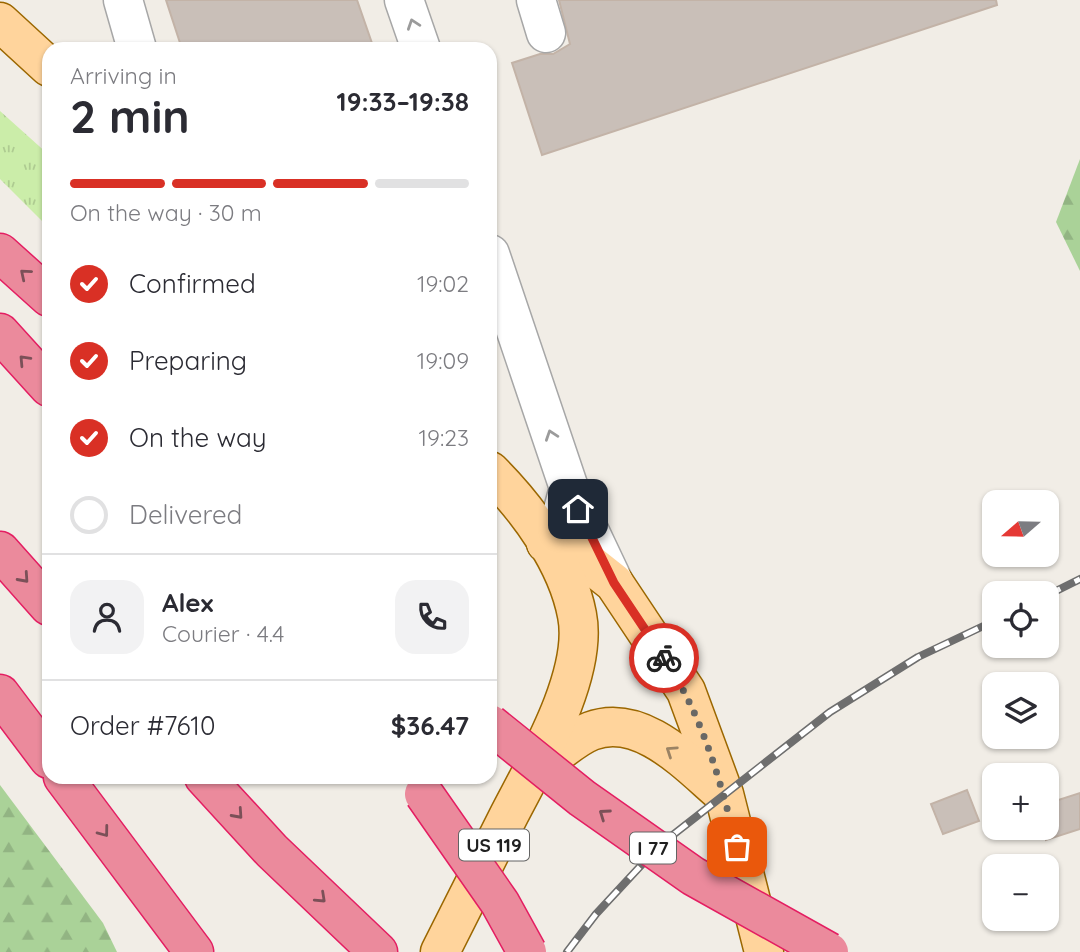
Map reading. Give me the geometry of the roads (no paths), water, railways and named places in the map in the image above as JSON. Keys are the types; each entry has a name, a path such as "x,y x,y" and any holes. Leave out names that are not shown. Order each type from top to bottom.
{"highway":[{"path":"0,253 42,291"},
{"path":"0,333 42,379"},
{"path":"0,551 42,598"},
{"path":"0,694 42,750"},
{"name":"I 77","path":"497,730 582,798 693,876 829,952"},
{"path":"68,784 194,952"},
{"path":"210,784 272,851 378,952"},
{"path":"416,786 499,903 527,952"}],"main road":[{"path":"0,22 42,60"},
{"name":"US 119","path":"440,952 556,723 578,654 578,617 572,597 546,543 526,511 497,479"},
{"path":"546,543 571,549 614,583 686,691 724,794 764,952"},
{"path":"530,774 590,732 613,726 643,733 677,754 724,794"}],"street":[{"path":"123,0 135,42"},
{"path":"404,0 419,42"},
{"path":"497,275 569,488 614,583"},
{"path":"546,543 557,532 569,488"}],"railway":[{"path":"1059,590 1080,579"},
{"path":"567,952 596,914 660,845 830,712 918,657 982,627"}]}
